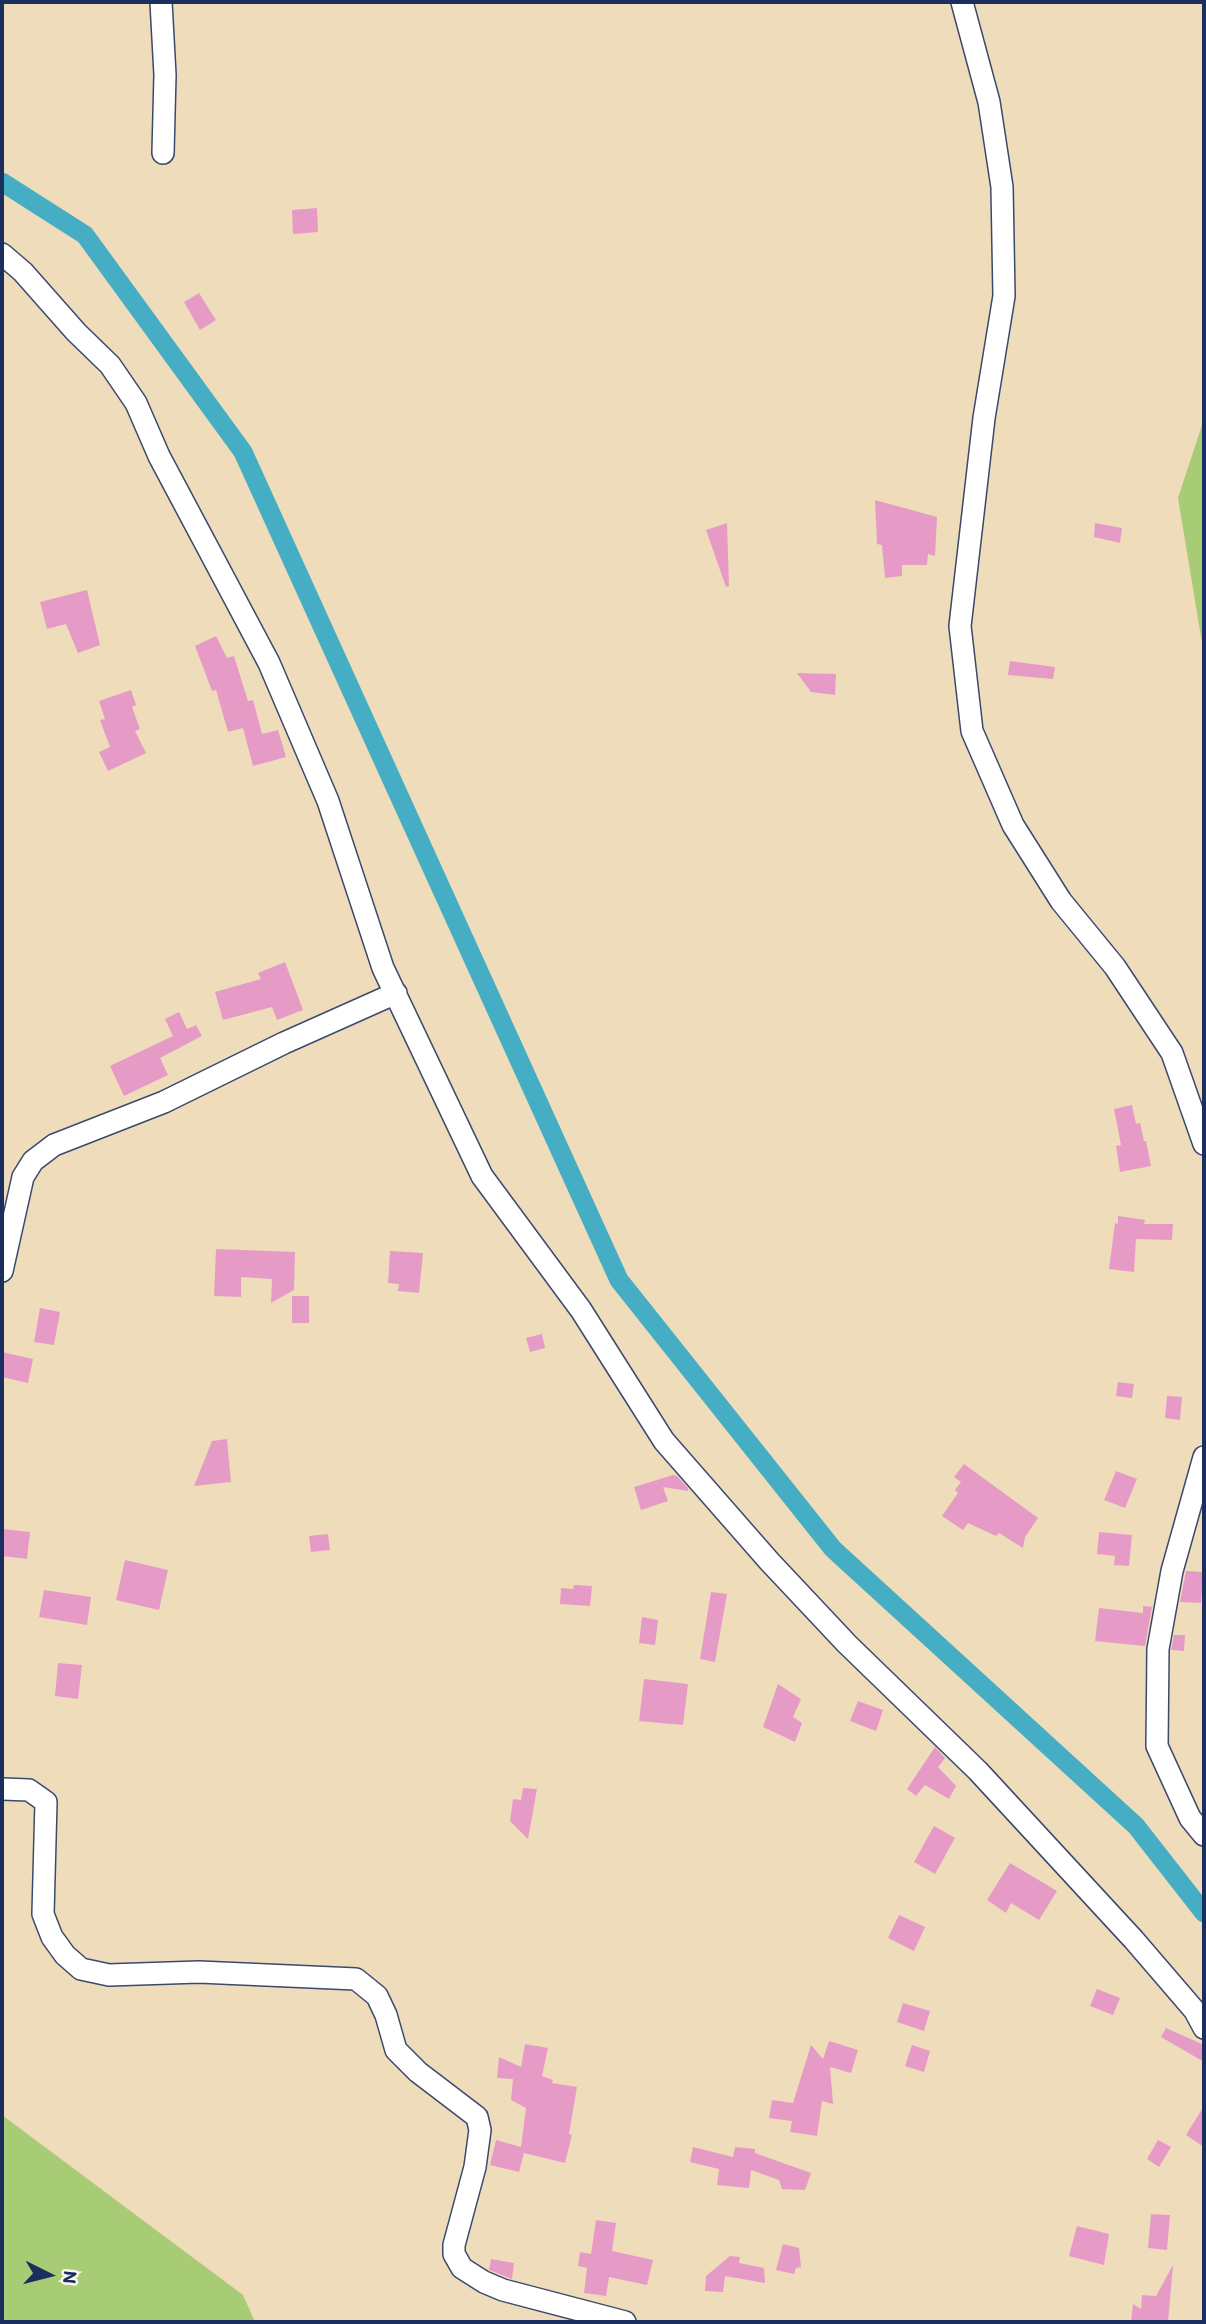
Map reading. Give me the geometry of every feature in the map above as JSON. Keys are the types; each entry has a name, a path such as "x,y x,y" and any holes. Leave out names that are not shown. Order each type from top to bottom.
{"street":[{"path":"160,2 165,75 163,153"},
{"path":"962,2 989,102 1002,187 1004,296 984,418 960,626 972,731 1013,825 1061,901 1115,967 1172,1053 1204,1144"},
{"path":"2,254 23,272 76,332 110,365 136,403 159,456 269,663 328,801 383,968 481,1176 581,1310 664,1441 769,1561 847,1644 978,1771 1134,1940 1195,2011 1204,2028"},
{"path":"2,1271 23,1177 33,1161 54,1145 164,1102 284,1043 396,993"},
{"path":"1204,1457 1172,1571 1158,1649 1157,1745 1190,1818 1204,1835"},
{"path":"2,1789 29,1790 46,1802 43,1914 52,1937 65,1955 81,1969 109,1975 199,1972 356,1979 377,1996 386,2015 396,2050 418,2072 477,2117 479,2143 454,2245 454,2254 462,2268 503,2290 625,2322"}],"green space":[{"path":"1204,419 1204,655 1178,498"},
{"path":"2,2115 243,2295 255,2322 2,2322"}],"building":[{"path":"317,208 318,232 293,234 292,210"},
{"path":"199,293 216,320 200,330 184,302"},
{"path":"875,500 937,517 935,556 928,554 927,565 902,565 902,576 885,578 882,545 877,544"},
{"path":"727,523 729,586 726,587 706,530"},
{"path":"1095,523 1122,528 1120,543 1094,537"},
{"path":"87,590 100,645 78,653 66,624 47,629 40,602"},
{"path":"216,636 227,658 234,656 248,701 253,700 262,734 278,730 286,757 253,766 243,728 228,732 216,690 212,691 195,646"},
{"path":"1010,661 1055,667 1053,679 1008,675"},
{"path":"797,673 836,674 835,695 811,692"},
{"path":"131,690 136,705 132,707 140,729 135,731 146,753 108,771 99,752 110,747 100,720 105,719 99,701"},
{"path":"285,962 303,1010 277,1020 272,1007 223,1020 215,992 261,979 258,973"},
{"path":"179,1012 187,1029 196,1025 202,1036 160,1058 168,1075 124,1096 110,1066 173,1036 165,1019"},
{"path":"1132,1105 1136,1124 1140,1123 1146,1141 1151,1166 1120,1172 1116,1146 1121,1145 1114,1109"},
{"path":"1118,1216 1145,1220 1144,1224 1173,1224 1172,1240 1136,1239 1134,1272 1109,1269"},
{"path":"216,1249 295,1252 294,1290 271,1303 272,1279 241,1277 241,1297 214,1296"},
{"path":"390,1251 423,1253 419,1293 398,1291 399,1284 388,1283"},
{"path":"292,1296 309,1296 309,1323 292,1323"},
{"path":"40,1308 60,1312 54,1345 34,1342"},
{"path":"542,1334 545,1348 530,1352 526,1338"},
{"path":"2,1352 33,1359 28,1383 2,1377"},
{"path":"1118,1382 1134,1384 1132,1398 1116,1396"},
{"path":"1167,1396 1182,1397 1180,1420 1165,1418"},
{"path":"227,1439 231,1482 194,1486 212,1441"},
{"path":"964,1464 1038,1518 1025,1537 1023,1548 999,1533 996,1536 968,1523 963,1530 942,1516 958,1493 955,1490 961,1482 954,1477"},
{"path":"1116,1471 1137,1479 1125,1508 1104,1500"},
{"path":"677,1476 688,1491 663,1487 668,1501 641,1510 634,1487"},
{"path":"2,1529 30,1532 27,1559 2,1556"},
{"path":"1099,1532 1132,1535 1129,1566 1114,1565 1115,1556 1097,1554"},
{"path":"328,1534 330,1550 311,1552 309,1536"},
{"path":"125,1560 168,1570 159,1610 116,1600"},
{"path":"1186,1571 1203,1572 1201,1603 1180,1602"},
{"path":"574,1585 592,1586 590,1606 560,1604 561,1588 573,1589"},
{"path":"44,1590 91,1597 87,1625 39,1617"},
{"path":"711,1592 727,1594 715,1662 700,1659"},
{"path":"1143,1606 1152,1607 1145,1646 1095,1641 1099,1608 1143,1613"},
{"path":"642,1617 658,1620 655,1645 639,1643"},
{"path":"1174,1635 1185,1635 1184,1651 1171,1650"},
{"path":"58,1663 82,1665 78,1699 55,1696"},
{"path":"644,1679 688,1684 683,1725 639,1721"},
{"path":"778,1684 801,1699 793,1717 802,1723 795,1742 763,1727"},
{"path":"858,1701 883,1710 876,1731 850,1721"},
{"path":"935,1747 945,1758 938,1767 956,1786 949,1799 925,1785 916,1796 907,1789"},
{"path":"523,1788 537,1789 528,1839 510,1821 513,1799 521,1800"},
{"path":"934,1826 955,1838 935,1874 914,1862"},
{"path":"1010,1863 1057,1891 1039,1920 1011,1903 1006,1913 987,1900"},
{"path":"899,1915 925,1927 914,1951 888,1938"},
{"path":"1097,1989 1120,1998 1113,2015 1090,2006"},
{"path":"903,2003 930,2011 924,2031 897,2022"},
{"path":"1166,2028 1204,2045 1204,2062 1161,2037"},
{"path":"829,2041 858,2050 851,2073 830,2067 833,2104 822,2101 817,2136 790,2132 792,2121 769,2118 772,2100 793,2103 811,2045 823,2059"},
{"path":"525,2044 548,2048 542,2076 553,2080 552,2083 577,2087 569,2134 572,2135 565,2163 524,2153 519,2172 490,2165 496,2140 521,2147 526,2108 511,2100 513,2079 497,2078 499,2057 521,2067"},
{"path":"912,2045 930,2051 924,2072 905,2066"},
{"path":"1204,2106 1204,2147 1186,2135"},
{"path":"1158,2140 1171,2147 1159,2167 1147,2159"},
{"path":"693,2147 733,2157 735,2147 755,2149 755,2153 811,2173 805,2190 782,2189 779,2180 751,2170 749,2188 717,2185 719,2169 690,2162"},
{"path":"1151,2214 1170,2215 1167,2250 1148,2248"},
{"path":"596,2220 616,2223 612,2251 653,2260 647,2285 609,2277 606,2296 584,2293 587,2268 578,2266 580,2252 591,2254"},
{"path":"1077,2226 1109,2234 1104,2265 1069,2256"},
{"path":"783,2244 799,2248 801,2267 796,2268 794,2274 776,2270"},
{"path":"730,2256 740,2257 739,2263 764,2268 765,2283 725,2276 723,2292 705,2291 706,2276"},
{"path":"491,2259 514,2263 512,2279 489,2270"},
{"path":"1173,2265 1168,2322 1131,2322 1133,2304 1141,2309 1142,2295 1156,2296"}],"waterway":[{"path":"2,182 85,235 243,452 619,1280 833,1549 1136,1826 1204,1913"}]}
